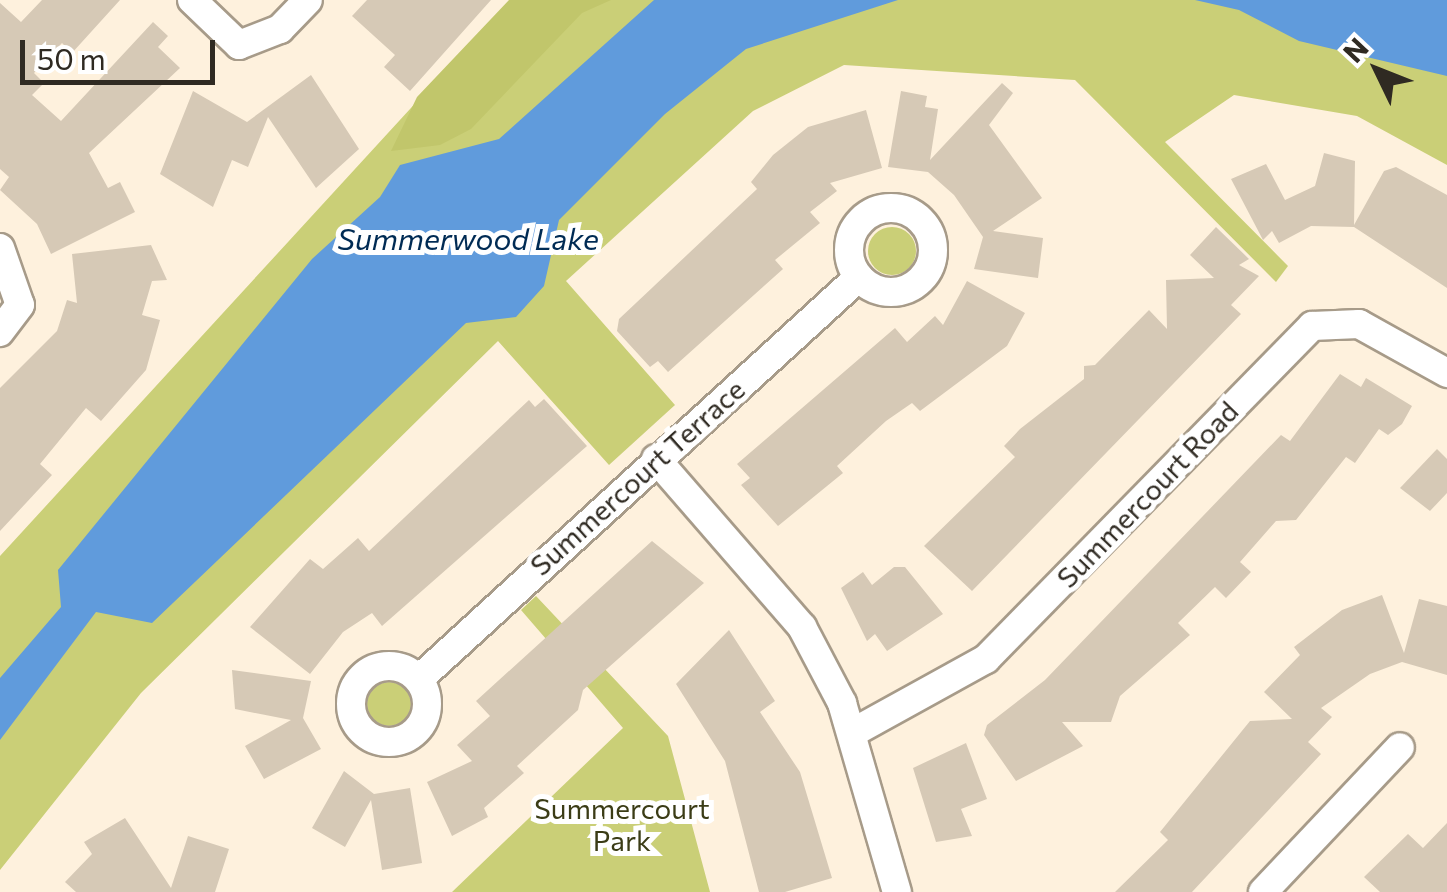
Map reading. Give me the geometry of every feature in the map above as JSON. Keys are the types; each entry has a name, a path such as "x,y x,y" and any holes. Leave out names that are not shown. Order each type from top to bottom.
{"street":[{"path":"192,0 239,45 280,29 308,0"},
{"path":"0,248 20,305 0,332"},
{"name":"Summercourt Terrace","path":"418,679 858,277"},
{"name":"Summercourt Road","path":"852,733 986,659 1312,326 1359,324 1447,372"},
{"path":"656,459 802,627 852,733 897,892"},
{"path":"1262,892 1400,747"}],"green space":[{"path":"509,0 611,0 582,13 471,129 440,145 391,151 417,97"},
{"path":"510,0 1447,0 1447,165 1357,116 1234,95 1165,142 1288,266 1276,282 1075,80 844,65 753,111 566,281 675,405 609,465 498,341 141,693 0,870 0,556"},
{"path":"892,227 909,234 916,251 909,268 892,275 875,268 868,251 875,234"},
{"name":"Summercourt Park","path":"536,596 668,736 710,892 452,892 623,728 521,610"},
{"path":"389,682 404,689 411,704 404,719 389,726 374,719 367,704 374,689"}],"water":[{"name":"Summerwood Lake","path":"654,0 898,0 746,49 665,114 559,220 544,286 516,317 466,323 152,623 96,612 0,740 0,678 61,607 58,570 312,259 380,197 400,165 499,139"},
{"path":"1195,0 1447,0 1447,76 1299,41 1239,10"}],"building":[{"path":"42,0 120,0 72,53 62,43 34,73 44,83 32,95 61,121 153,22 168,36 158,47 180,68 89,153 108,188 120,182 135,212 51,254 37,224 0,190 9,177 0,169 0,3 21,22"},
{"path":"367,0 491,0 410,91 384,67 395,55 352,16"},
{"path":"311,75 359,149 316,188 268,117 248,167 232,160 213,207 160,174 193,91 247,122"},
{"path":"1002,83 1013,93 989,125 1042,198 993,231 1043,238 1038,278 974,269 983,237 954,195 928,172 888,167 901,91 927,96 925,107 938,109 930,160"},
{"path":"866,110 882,168 830,183 837,191 810,212 820,223 775,260 783,269 668,372 658,361 650,367 617,331 619,319 757,189 751,182 773,155 808,127"},
{"path":"1324,153 1355,161 1354,225 1384,171 1396,167 1447,195 1447,288 1354,227 1311,226 1279,243 1272,231 1263,240 1231,179 1266,164 1285,200 1315,186"},
{"path":"1216,227 1249,259 1239,265 1259,276 1231,305 1241,314 972,591 924,546 1015,457 1004,446 1084,379 1084,366 1095,365 1149,310 1167,329 1166,280 1214,278 1190,255"},
{"path":"151,245 167,280 152,281 142,315 160,320 146,370 101,421 86,408 40,464 52,475 0,531 0,388 57,331 67,300 77,303 72,254"},
{"path":"967,281 1025,313 1007,346 920,411 912,403 886,421 837,466 843,473 778,526 741,485 750,478 737,464 895,328 907,342 935,316 943,325"},
{"path":"1340,374 1361,387 1366,378 1412,406 1402,424 1388,435 1379,429 1355,463 1346,457 1296,520 1276,521 1240,562 1251,572 1226,598 1215,587 1178,623 1190,635 1120,696 1111,722 1062,722 1083,746 1016,781 984,735 987,725 1045,680 1281,435 1290,441"},
{"path":"544,399 587,446 382,626 372,613 343,632 310,674 250,627 310,559 323,569 358,538 369,551 529,400 535,407"},
{"path":"1437,449 1447,459 1447,493 1430,511 1400,488"},
{"path":"652,541 704,583 583,690 578,710 517,766 524,773 484,808 488,817 452,836 427,782 472,761 457,745 490,716 476,701"},
{"path":"894,567 905,567 943,614 887,651 875,634 867,641 841,588 863,572 872,585"},
{"path":"1382,595 1404,653 1419,599 1447,606 1447,675 1402,662 1370,674 1321,708 1332,717 1308,742 1321,754 1192,892 1115,892 1168,840 1160,832 1250,721 1292,719 1264,692 1300,655 1294,647 1342,610"},
{"path":"729,630 775,701 760,712 800,772 832,878 785,892 759,892 725,761 676,684"},
{"path":"232,670 311,681 303,718 321,749 264,779 245,746 291,720 235,709"},
{"path":"966,743 987,799 961,809 972,836 936,842 913,768"},
{"path":"344,771 374,794 410,788 422,863 382,870 371,800 345,847 312,828"},
{"path":"125,818 171,888 188,836 229,849 215,892 76,892 65,882 92,854 84,842"},
{"path":"1447,823 1447,892 1380,892 1364,877 1408,834 1423,848"}]}
